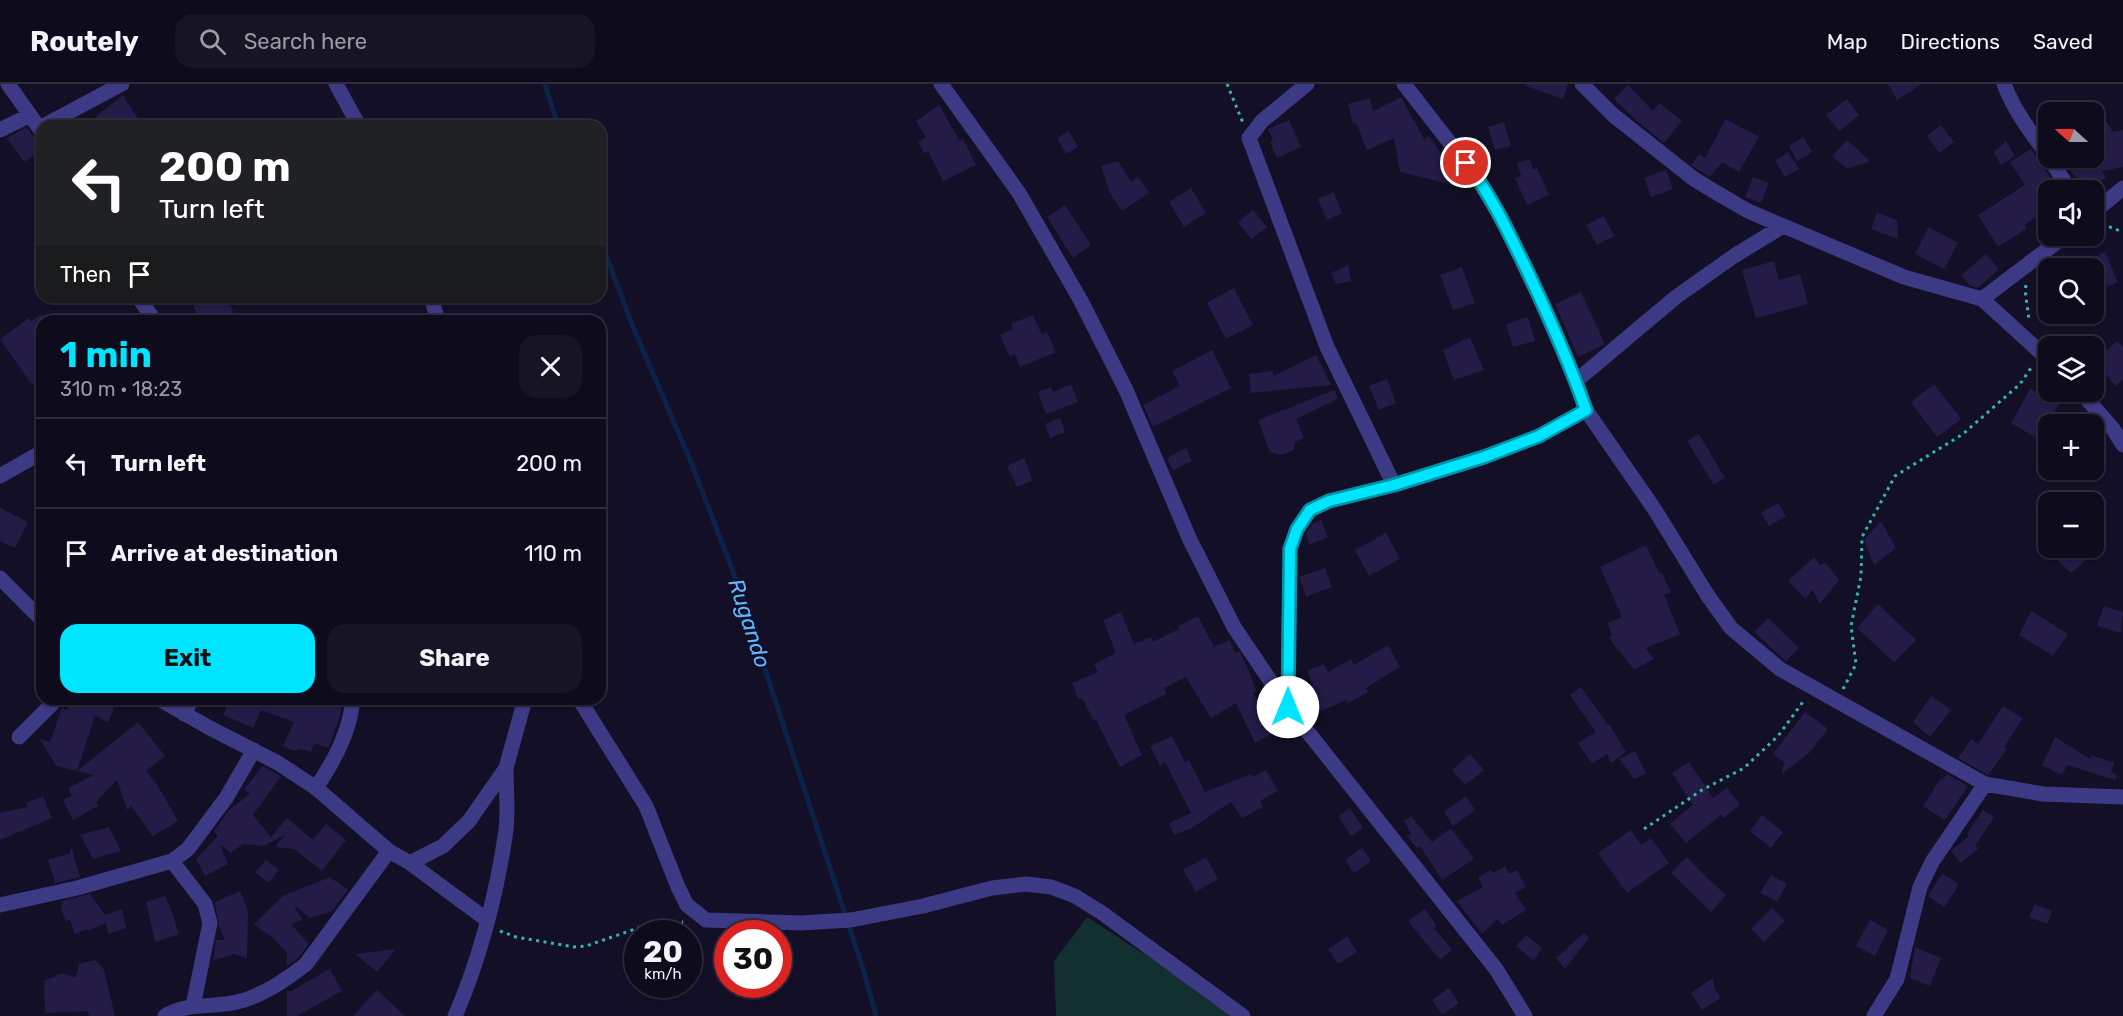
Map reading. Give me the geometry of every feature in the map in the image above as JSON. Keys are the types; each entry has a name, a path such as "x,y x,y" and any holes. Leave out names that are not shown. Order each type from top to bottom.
{"street":[{"path":"8,84 36,122"},
{"path":"57,120 122,84"},
{"path":"336,84 356,120"},
{"path":"941,84 1019,193 1060,262 1108,352 1212,585 1234,627 1288,707 1496,969 1525,1016"},
{"path":"1307,84 1262,121 1249,138 1328,347 1394,485"},
{"path":"1404,84 1478,179 1496,209 1538,294 1576,381 1586,410 1655,510 1708,596 1731,628 1780,669 1985,784 2043,794 2123,797"},
{"path":"1582,84 1613,115 1694,179 1749,211 1904,277 1982,299 2038,350"},
{"path":"2004,84 2009,97 2038,142"},
{"path":"0,130 30,115"},
{"path":"2104,204 2123,188"},
{"path":"1576,381 1676,297 1734,256 1783,226"},
{"path":"1982,299 2052,246"},
{"path":"2090,402 2113,429 2123,445"},
{"path":"1288,707 1290,549 1297,529 1310,510 1329,501 1394,485 1484,457 1539,436 1586,410"},
{"path":"0,476 36,455"},
{"path":"0,578 36,614"},
{"path":"19,737 51,705"},
{"path":"169,705 278,763 316,788 389,851 410,863 487,920"},
{"path":"184,714 189,705"},
{"path":"316,788 343,741 352,705"},
{"path":"454,1016 473,969 506,836 507,768 523,705"},
{"path":"583,705 646,806 687,905 706,920 801,923 851,920 923,906 992,888 1026,884 1052,887 1075,896 1102,913 1243,1016"},
{"path":"0,905 77,888 172,861 189,849 226,798 254,750"},
{"path":"410,863 443,846 469,821 507,768"},
{"path":"1874,1016 1896,979 1920,887 1985,784"},
{"path":"165,1016 174,1010 193,1006 217,1006 238,1002 264,992 289,977 306,964 389,851"},
{"path":"172,861 205,904 210,923 193,1006"}],"path":[{"path":"1227,84 1249,138"},
{"path":"2104,225 2123,232"},
{"path":"2033,261 2025,290 2028,319 2038,341"},
{"path":"1837,702 1856,664 1851,626 1861,576 1862,537 1895,477 1963,434 2020,384 2038,364"},
{"path":"1644,829 1702,790 1744,768 1778,736 1814,688"},
{"path":"487,920 498,930 516,937 574,947 586,946 644,926 706,920"}],"green space":[{"path":"1087,917 1192,985 1230,1016 1056,1016 1054,961"}],"building":[{"path":"1526,84 1568,84 1563,99 1526,86"},
{"path":"1888,84 1922,84 1897,100"},
{"path":"1628,85 1653,111 1659,103 1682,121 1664,143 1614,99"},
{"path":"123,95 139,120 92,120"},
{"path":"1401,97 1424,139 1429,136 1465,188 1400,172 1394,138 1367,150 1356,123 1353,124 1348,104 1370,98 1373,111"},
{"path":"1847,99 1859,115 1839,131 1826,115"},
{"path":"939,105 960,141 963,139 976,165 943,181 928,151 925,154 918,142 926,137 916,121"},
{"path":"1726,119 1759,137 1739,172 1722,162 1710,177 1691,165 1699,154 1705,158"},
{"path":"2104,119 2113,132 2123,130 2123,167 2102,171 2106,178 2102,180 2078,180 2068,168 2104,168"},
{"path":"1289,120 1301,147 1277,158 1270,142 1273,140 1268,129"},
{"path":"1504,122 1511,146 1495,150 1488,127"},
{"path":"1941,125 1954,142 1939,153 1927,136"},
{"path":"27,127 36,139 36,153 24,162 7,138"},
{"path":"1069,131 1078,147 1066,154 1057,138"},
{"path":"1803,137 1812,152 1797,161 1789,146"},
{"path":"1847,140 1870,161 1847,169 1832,156"},
{"path":"2006,141 2015,156 2001,165 1994,152"},
{"path":"2031,149 2038,159 2038,168 2044,168 2052,180 2038,180 2038,217 2024,225 2027,228 1998,247 1978,215 2025,185 2010,162"},
{"path":"1788,152 1799,169 1785,177 1775,161"},
{"path":"1530,159 1533,170 1537,168 1549,195 1527,205 1515,178 1521,176 1517,163"},
{"path":"1118,161 1131,182 1138,177 1149,193 1122,211 1110,193 1101,166"},
{"path":"1666,170 1673,189 1651,197 1644,178"},
{"path":"1753,177 1769,183 1761,203 1745,197"},
{"path":"1191,188 1206,213 1184,227 1169,202"},
{"path":"1334,192 1342,213 1327,220 1318,199"},
{"path":"1065,205 1091,245 1073,258 1047,217"},
{"path":"1253,210 1267,227 1251,239 1238,222"},
{"path":"1877,212 1897,220 1898,239 1871,229"},
{"path":"1604,216 1614,236 1597,245 1586,225"},
{"path":"1929,227 1958,243 1944,269 1915,254"},
{"path":"2105,252 2118,282 2104,288 2104,258 2093,258"},
{"path":"1986,254 1999,269 1978,288 1969,285 1961,275"},
{"path":"1774,261 1779,280 1800,274 1808,304 1756,318 1742,270"},
{"path":"1348,265 1351,281 1336,284 1331,273"},
{"path":"1462,267 1475,303 1453,310 1440,275"},
{"path":"1234,288 1253,325 1226,339 1207,303"},
{"path":"1581,292 1605,344 1578,357 1555,304"},
{"path":"193,303 230,303 234,315 197,315"},
{"path":"1033,315 1042,335 1047,332 1056,352 1020,367 1015,354 1010,357 1000,335 1013,329 1011,324"},
{"path":"1528,317 1535,341 1513,347 1506,324"},
{"path":"29,318 31,321 36,318 36,382 32,385 0,339"},
{"path":"1470,337 1484,370 1454,380 1443,350"},
{"path":"2117,341 2123,347 2123,379 2116,386 2104,373 2104,353"},
{"path":"1212,350 1231,388 1153,427 1143,405 1180,386 1172,371"},
{"path":"1316,355 1331,385 1251,393 1249,374 1272,371 1274,376"},
{"path":"1387,379 1396,403 1379,410 1369,386"},
{"path":"1071,384 1078,402 1046,414 1038,392 1051,387 1053,392"},
{"path":"1934,384 1961,419 1937,437 1911,402"},
{"path":"2030,389 2038,392 2038,402 2060,402 2053,414 2038,414 2038,439 2011,423"},
{"path":"1334,390 1338,399 1296,419 1304,438 1295,442 1294,450 1282,455 1270,452 1258,420"},
{"path":"1060,418 1065,432 1050,438 1045,424"},
{"path":"1699,434 1725,478 1714,485 1687,441"},
{"path":"1186,448 1192,461 1173,470 1167,458"},
{"path":"1024,458 1033,480 1017,487 1007,466"},
{"path":"1778,503 1786,516 1769,526 1761,513"},
{"path":"0,508 28,522 15,548 0,541"},
{"path":"1321,520 1328,537 1309,545 1306,533 1312,524"},
{"path":"1881,521 1896,548 1874,565 1864,540"},
{"path":"1386,533 1400,559 1369,576 1355,550"},
{"path":"1646,545 1671,592 1664,595 1680,634 1646,648 1654,659 1634,670 1609,637 1612,635 1607,623 1622,617 1600,567"},
{"path":"1814,557 1820,565 1826,563 1839,580 1820,604 1812,589 1806,599 1788,581"},
{"path":"2055,558 2087,559 2071,573"},
{"path":"1325,568 1332,587 1306,597 1299,577"},
{"path":"1878,604 1916,640 1894,662 1857,628"},
{"path":"2104,606 2123,612 2121,633 2097,626"},
{"path":"2031,611 2068,634 2053,656 2019,635"},
{"path":"1121,612 1134,644 1151,637 1153,642 1198,616 1214,647 1230,640 1235,653 1239,651 1247,667 1257,692 1253,693 1265,716 1262,718 1270,735 1255,743 1236,703 1211,718 1186,677 1164,688 1167,694 1124,715 1142,755 1120,767 1096,720 1094,721 1082,698 1078,699 1072,683 1098,672 1094,664 1116,653 1103,620"},
{"path":"1768,618 1799,648 1786,661 1754,632"},
{"path":"1388,645 1400,667 1366,688 1368,692 1348,703 1346,700 1314,714 1304,689 1313,685 1307,671 1324,664 1328,672 1351,659 1354,665"},
{"path":"1581,687 1609,724 1626,752 1611,763 1607,754 1592,764 1578,743 1596,732 1570,695"},
{"path":"1931,696 1951,710 1930,737 1913,722"},
{"path":"69,705 115,705 108,722 95,716 77,771 56,766 40,739 50,742 62,708 67,710"},
{"path":"227,705 342,705 339,720 328,748 314,743 311,752 301,749 294,751 283,746 294,722 261,710 253,728 223,715"},
{"path":"2003,706 2023,718 2004,747 2007,749 1988,775 1958,758 1971,739 1978,744"},
{"path":"1805,712 1828,729 1809,753 1782,774 1784,762 1773,754"},
{"path":"138,722 165,756 146,771 158,786 178,821 153,836 131,806 127,810 117,780 96,802 98,806 73,820 63,800 72,796 68,788 94,775 77,771"},
{"path":"1172,736 1185,762 1189,760 1205,792 1251,774 1252,777 1266,770 1278,791 1260,801 1263,807 1242,818 1231,802 1192,828 1174,835 1169,823 1191,813 1165,762 1160,766 1150,746"},
{"path":"2055,737 2090,759 2091,755 2114,763 2111,772 2117,776 2115,780 2067,765 2062,775 2042,765"},
{"path":"1635,751 1646,773 1634,779 1619,759"},
{"path":"1470,754 1484,770 1465,785 1452,770"},
{"path":"1689,762 1713,798 1727,788 1740,805 1723,818 1721,815 1686,843 1670,824 1693,805 1672,773"},
{"path":"262,766 281,776 253,815 271,837 287,818 313,840 326,824 346,840 322,871 294,849 275,847 285,835 263,846 243,844 231,853 220,844 228,864 205,876 196,859 218,836 214,831 229,810 250,794 244,790"},
{"path":"1947,774 1968,786 1945,820 1923,806 1941,778 1943,779"},
{"path":"43,796 52,818 0,840 0,813 28,807 26,803"},
{"path":"1466,796 1475,810 1453,826 1444,812"},
{"path":"1350,808 1363,828 1351,836 1338,816"},
{"path":"1983,810 1994,817 1975,846 1978,849 1961,863 1951,851 1969,836 1967,834"},
{"path":"1762,815 1783,832 1771,848 1750,831"},
{"path":"1411,816 1432,842 1451,828 1474,859 1442,880 1420,846 1417,848 1407,836 1411,833 1404,821"},
{"path":"109,827 121,851 93,859 80,835"},
{"path":"1631,830 1641,845 1651,838 1669,863 1627,893 1598,853"},
{"path":"71,846 80,877 55,883 48,860 70,853"},
{"path":"1362,848 1371,861 1354,873 1345,860"},
{"path":"1206,857 1218,879 1196,892 1183,870"},
{"path":"1687,857 1726,895 1711,912 1671,873"},
{"path":"266,860 279,870 269,883 255,872"},
{"path":"1505,866 1509,874 1517,870 1526,887 1515,893 1526,910 1502,925 1497,919 1482,934 1457,901 1483,887 1478,877 1491,870 1493,873"},
{"path":"1942,873 1957,883 1957,888 1944,907 1928,896"},
{"path":"1771,875 1787,884 1777,902 1760,893"},
{"path":"330,877 348,890 332,911 310,918 294,905 302,920 291,924 309,944 299,957 287,966 287,953 274,939 254,924 283,896"},
{"path":"240,891 248,910 247,958 233,954 213,961 216,940 225,940 219,926 215,902"},
{"path":"90,894 105,915 122,909 126,928 108,934 106,923 75,934 70,920 66,921 61,910 62,901"},
{"path":"165,896 179,934 155,942 146,902"},
{"path":"2035,904 2052,911 2047,924 2029,917"},
{"path":"1772,908 1785,921 1764,942 1751,929"},
{"path":"1425,909 1437,926 1434,928 1452,950 1440,960 1408,921"},
{"path":"1870,920 1888,930 1875,956 1856,946"},
{"path":"1584,933 1589,938 1565,969 1556,958"},
{"path":"1526,935 1542,948 1534,961 1516,946"},
{"path":"1347,936 1357,952 1338,964 1328,949"},
{"path":"1915,947 1941,958 1930,986 1910,978"},
{"path":"396,949 377,972 355,954"},
{"path":"96,960 104,970 115,1016 89,1016 88,1011 45,1013 44,981 63,973 75,978 79,964"},
{"path":"330,969 342,991 297,1016 287,1016 287,991 291,991"},
{"path":"1713,978 1715,989 1721,998 1702,1010 1691,993"},
{"path":"1449,988 1459,1003 1442,1015 1432,1000"},
{"path":"377,990 405,1016 353,1016"}],"waterway":[{"name":"Rugando","path":"545,84 556,120"},
{"name":"Rugando","path":"606,255 633,327 691,462 734,574 864,972 876,1016"}],"route":[{"path":"1288,707 1290,549 1297,529 1310,510 1329,501 1394,485 1484,457 1539,436 1586,410 1576,381 1538,294 1502,219 1466,163"}]}
